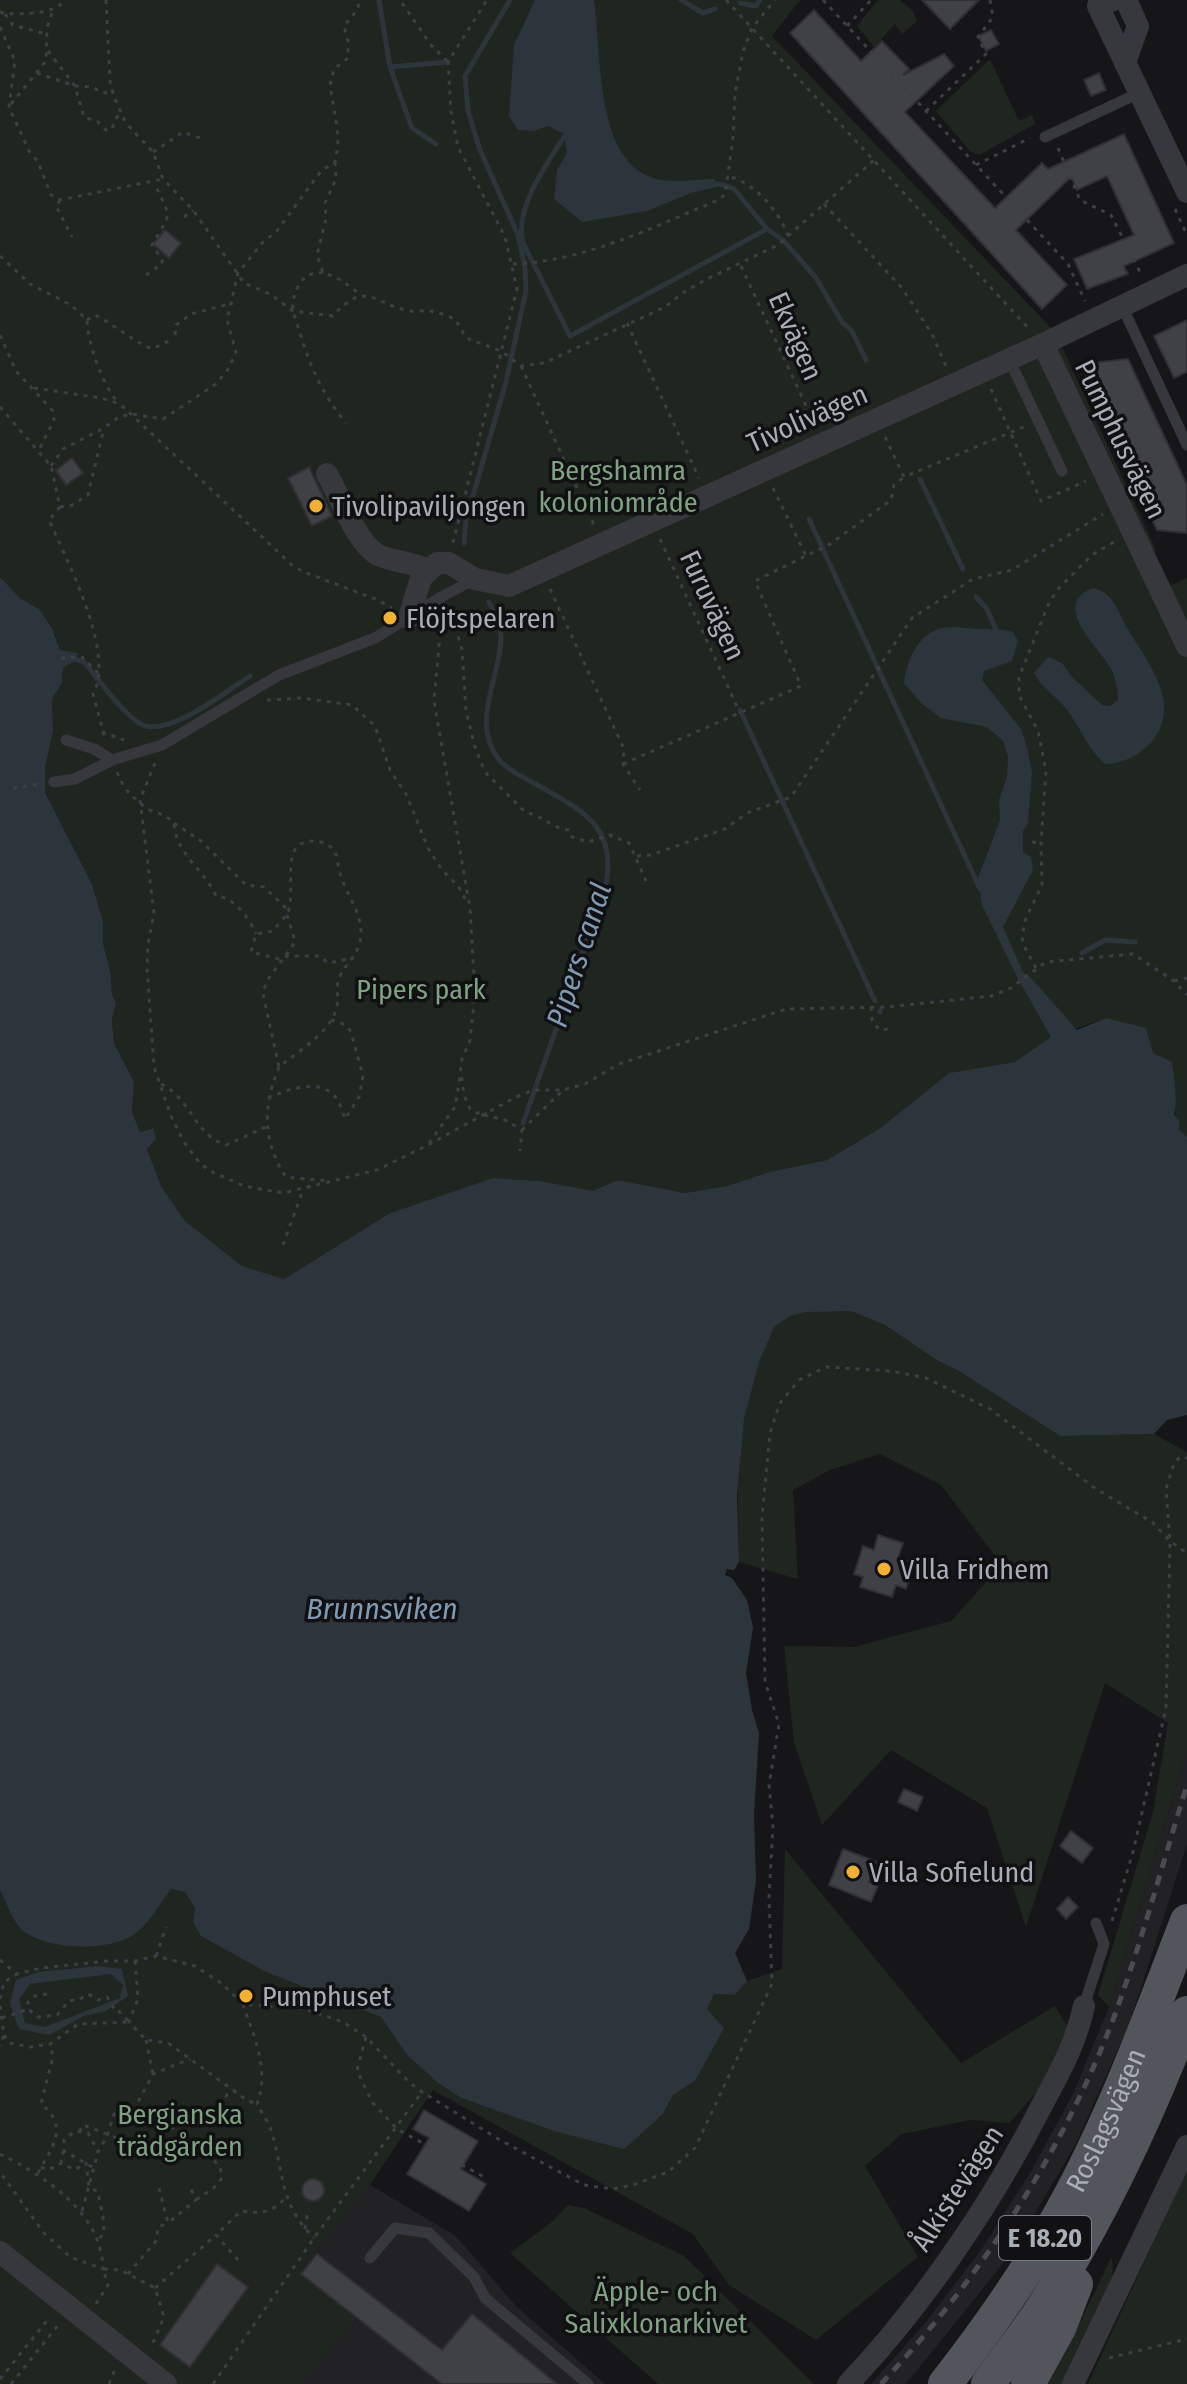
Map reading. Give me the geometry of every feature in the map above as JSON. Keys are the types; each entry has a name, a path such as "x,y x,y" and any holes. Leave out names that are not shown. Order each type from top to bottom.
{"main road":[{"name":"Roslagsvägen","path":"945,2384 972,2350 1027,2268 1070,2196 1124,2083 1187,1921"},
{"name":"Roslagsvägen","path":"988,2384 1041,2310 1085,2235 1161,2082 1187,2013"},
{"path":"1028,2384 1059,2328 1075,2289 1085,2235"},
{"path":"932,2384 972,2350"}],"street":[{"path":"1113,0 1098,6 1187,192"},
{"path":"1125,63 1138,26 1126,0"},
{"name":"Tivolivägen","path":"327,474 365,546 380,555 509,586 1043,344 1182,277"},
{"name":"Pumphusvägen","path":"1043,344 1187,646"},
{"path":"409,618 421,578 431,565"},
{"name":"Ålkistevägen","path":"848,2384 891,2335 977,2219 1017,2155 1076,2040 1084,2006"},
{"path":"1073,2384 1187,2146"},
{"path":"0,2252 71,2314 166,2384"}],"lane":[{"path":"1048,135 1139,93"},
{"path":"1122,306 1187,445"},
{"path":"1009,359 1062,471"},
{"path":"54,782 75,779 112,760 162,745 279,675 375,638 475,579"},
{"path":"66,740 94,749 112,760"},
{"path":"1084,2006 1104,1944 1096,1923"},
{"path":"370,2258 395,2228 429,2233 474,2277 485,2298 588,2384"}],"path":[{"path":"2,13 53,10 66,0"},
{"path":"106,0 112,92 120,111 126,123 153,152 163,179 193,210 244,283 270,294 293,311 333,316 347,301 362,295"},
{"path":"323,272 317,255 326,219 325,203 336,179 338,136 330,85 334,69 348,58 344,26 358,9 359,0"},
{"path":"431,565 501,351 517,289 514,264 505,237 458,147 451,112 448,62 487,0"},
{"path":"726,0 1043,344"},
{"path":"514,264 548,261 629,237 725,195 735,93 743,52 752,28 775,0"},
{"path":"823,0 1068,264 1093,319"},
{"path":"847,26 871,0"},
{"path":"926,111 986,54 978,37 993,17 990,0"},
{"path":"402,3 431,45 448,62"},
{"path":"9,107 46,61 47,34 53,10"},
{"path":"2,13 13,25 47,34"},
{"path":"0,27 15,61 9,107 29,151 38,162 51,195 60,200 163,179"},
{"path":"48,51 75,86 84,117 98,122 107,131 112,128 120,111"},
{"path":"37,73 75,86 92,87 103,93 112,92"},
{"path":"153,152 183,132 200,138"},
{"path":"976,165 1032,137 1048,135 1080,200 1111,215 1140,272 1166,270 1182,277"},
{"path":"521,366 544,363 665,307 684,292 784,239 874,160"},
{"path":"51,466 63,449 119,417 132,414 163,419 216,384 229,368 236,352 227,320 238,273 262,243 276,232 321,171 335,162"},
{"path":"728,176 742,179 783,220 784,239"},
{"path":"146,275 162,264 152,245 167,225 168,213 153,182"},
{"path":"60,200 56,206 72,237"},
{"path":"824,204 902,288 932,334 954,384"},
{"path":"184,217 193,210"},
{"path":"0,256 30,284 71,305 87,320 87,335 106,388 293,566 378,600 409,618"},
{"name":"Ekvägen","path":"740,264 823,443"},
{"path":"346,423 327,399 309,363 293,311 291,298 307,275 323,272 362,295 413,311 430,311 455,319 466,338 501,351 521,366 603,543"},
{"path":"175,335 176,325 191,314 233,303"},
{"path":"87,320 95,315 152,349 169,341"},
{"path":"627,323 707,496"},
{"path":"0,335 16,371 34,388 54,416 39,450"},
{"path":"983,371 1041,501 1104,472"},
{"path":"34,388 101,398 120,404"},
{"path":"0,407 51,466 60,507"},
{"path":"877,419 904,477"},
{"path":"623,764 801,686 755,581 822,548 891,500 894,485 904,477 1038,421"},
{"path":"104,428 88,495 70,506 60,507 49,520 91,618 99,674 99,683 93,694 112,760 125,791 140,800 147,809 164,813 201,841 246,885 264,887 288,913"},
{"path":"765,470 806,556"},
{"path":"637,856 651,855 725,829 747,813 791,797 912,618 973,579 1012,570 1120,504"},
{"name":"Furuvägen","path":"652,521 742,712"},
{"path":"1034,970 1022,935 1026,918 1042,885 1045,757 1038,731 1019,695 1019,677 1049,603 1058,589 1092,555 1134,534"},
{"path":"542,571 624,749 623,764 640,790"},
{"path":"522,1130 505,1120 470,1109 464,1095 460,1064 470,1040 475,994 470,908 434,701 442,609 452,614 462,650 466,711 485,772 526,813 533,813 553,826 569,830 572,837 578,840 588,842 610,835 629,843 646,881"},
{"path":"61,658 82,657 99,674"},
{"path":"233,703 302,698 352,705 375,726 390,770 406,794 428,848 442,870 458,886 470,908"},
{"path":"162,745 140,800 154,913 147,967 154,1067 171,1116 184,1142 199,1162 210,1171 244,1186 283,1193 377,1170 534,1090 563,1090 585,1084 619,1064 786,1009 871,1007 991,996 1011,988 1046,962 1133,954 1174,981 1187,995"},
{"path":"13,788 54,782"},
{"path":"174,823 175,834 186,857 210,883 216,896 225,896 251,923 256,934 251,952 279,959 320,956 328,963 354,958"},
{"path":"279,1067 263,994 264,985 288,956 295,941 288,913 292,855 299,845 307,841 325,844 335,852 342,880 359,916 359,949 336,984 338,1004 331,1020 279,1067 268,1098 266,1127 274,1159 286,1177 335,1182"},
{"path":"1032,842 1041,843"},
{"path":"256,934 273,931 288,913"},
{"path":"1174,981 1187,978"},
{"path":"871,1007 872,1020 879,1030 889,1029"},
{"path":"268,1098 290,1088 311,1086 338,1099 345,1119 359,1097 363,1076 351,1032 346,1025 331,1020"},
{"path":"426,1146 455,1107 461,1073"},
{"path":"161,1084 173,1089 210,1140 226,1145 266,1127"},
{"path":"520,1151 522,1130 563,1090"},
{"path":"283,1245 303,1190"},
{"path":"243,2004 305,2009 343,2022 366,2037 422,2092 500,2140 584,2185 613,2189 668,2172 695,2148 772,1984 769,1898 773,1826 769,1785 779,1724 765,1682 762,1517 770,1433 780,1403 799,1380 826,1367 891,1371 926,1378 990,1409 1096,1489 1152,1522 1187,1553"},
{"path":"1104,1944 1133,1852 1166,1708 1170,1541 1166,1489 1174,1463 1180,1457 1187,1458"},
{"path":"156,1956 166,1927"},
{"path":"0,1999 4,1982 17,1974 41,1968 135,1961 156,1956 195,1966 221,1983 243,2004 263,2069 263,2088 257,2104"},
{"path":"0,1960 17,1974"},
{"path":"129,2022 138,1999 135,1961"},
{"path":"28,2009 28,2002 35,1996 47,1994"},
{"path":"28,2009 38,2017 57,2015 69,2001 88,1994 98,2000 107,1997 115,2010 146,2040 153,2074"},
{"path":"0,2006 4,2035 9,2043 31,2047 50,2044 78,2024 129,2022"},
{"path":"2,2018 28,2009"},
{"path":"0,2046 4,2035"},
{"path":"366,2037 357,2070 372,2102 397,2129 484,2177"},
{"path":"146,2040 168,2043 257,2104 271,2130 284,2193 305,2229 314,2238"},
{"path":"38,2173 56,2140 56,2122 51,2112 41,2104 53,2056 50,2044"},
{"path":"82,2212 98,2152 114,2114 138,2102 153,2074 190,2059"},
{"path":"147,2147 164,2131 180,2124 203,2117 216,2118 230,2088"},
{"path":"213,2384 314,2238 422,2092"},
{"path":"128,2274 156,2241 158,2227 213,2189 222,2178 220,2167 180,2124"},
{"path":"80,2132 81,2126 86,2126 107,2136 147,2147 162,2147 176,2157"},
{"path":"86,2163 74,2170 62,2163 60,2158 64,2140 75,2131 88,2133 98,2152"},
{"path":"64,2151 93,2168"},
{"path":"0,2154 38,2173 82,2212 103,2256 108,2285 71,2314 0,2379"},
{"path":"41,2167 48,2170 62,2163"},
{"path":"86,2163 89,2187"},
{"path":"0,2172 44,2233 70,2257 103,2269 120,2270 155,2288 164,2317 154,2343 138,2361"},
{"path":"89,2187 98,2192 105,2225 103,2235 96,2240"},
{"path":"189,2187 197,2199"},
{"path":"159,2188 168,2223"},
{"path":"155,2288 241,2211 259,2214 276,2208 285,2198"},
{"path":"305,2229 308,2209"},
{"path":"216,2235 238,2260"},
{"path":"11,2384 71,2314"},
{"path":"1084,2363 1187,2339"}],"shaded area":[{"path":"1187,1751 1187,1844 1129,2025 1075,2145 1001,2266 914,2374 905,2384 871,2384 925,2323 981,2250 1030,2173 1073,2094 1109,2007"},
{"path":"370,2185 456,2236 516,2306 605,2384 301,2384 357,2319 298,2272"}],"green space":[{"path":"0,0 800,0 772,36 1055,332 1157,552 1136,535 1161,590 1187,578 1187,1137 1177,1123 1170,1075 1145,1047 1106,1018 1052,1037 1015,1062 949,1073 879,1129 827,1160 769,1172 727,1186 685,1193 618,1180 593,1192 540,1181 493,1178 390,1213 284,1279 242,1266 185,1221 161,1186 147,1149 156,1139 152,1128 140,1132 132,1112 134,1082 114,1043 112,1020 116,1003 103,943 103,921 92,884 45,791 45,768 53,732 52,699 62,683 63,668 77,660 78,654 60,650 39,609 21,599 0,577"},
{"path":"878,0 900,0 913,11 917,21 902,34 895,24 874,47 857,26"},
{"path":"990,59 1019,121 1032,115 1035,124 979,155 971,152 936,111"},
{"path":"811,1311 851,1311 885,1325 1060,1436 1154,1434 1187,1452 1187,1751 1109,2007 1098,1995 1153,1812 1168,1723 1105,1683 1026,1927 987,1808 891,1750 822,1825 794,1742 784,1646 854,1647 951,1621 1002,1565 941,1485 880,1454 830,1470 793,1490 798,1579 739,1562 738,1481 743,1427 755,1374 770,1334 775,1326 791,1315"},
{"name":"Bergianska trädgården","path":"785,1849 961,2063 1055,2006 1070,2031 1049,2078 1009,2123 970,2120 902,2134 865,2166 918,2257 816,2340 729,2285 693,2234 433,2090 370,2185 299,2271 357,2319 301,2384 0,2384 0,1890 12,1916 21,1929 31,1936 58,1945 90,1947 130,1937 148,1922 171,1889 186,1892 195,1908 193,1922 266,1972 381,2017 407,2055 438,2083 461,2098 554,2131 663,2114 673,2095 695,2081 707,2009 714,1994 735,1995 747,1981 782,1969"},
{"path":"1187,2169 1187,2384 1088,2384"},
{"name":"Äpple- och Salixklonarkivet","path":"568,2205 584,2208 684,2256 814,2384 658,2384 510,2253 552,2222"},
{"path":"1112,2256 1113,2280 1064,2384 1040,2384 1072,2339"}],"water":[{"path":"535,0 594,0 600,73 610,126 620,149 634,167 660,180 715,179 716,187 691,193 647,211 582,222 554,199 557,170 567,153 564,134 548,126 533,131 518,130 509,116 514,45"},
{"name":"Brunnsviken","path":"0,577 21,599 39,609 52,628 60,650 78,653 77,660 63,668 62,683 52,699 53,732 45,768 45,792 92,884 103,921 103,943 116,1003 112,1020 114,1043 134,1082 132,1112 140,1132 153,1128 156,1139 147,1149 161,1186 185,1221 242,1266 284,1279 390,1213 493,1178 540,1181 593,1191 618,1180 685,1193 727,1186 769,1172 827,1160 879,1129 949,1073 1015,1062 1051,1037 982,905 978,878 1000,820 999,800 1007,777 1008,756 1003,741 987,727 941,718 921,703 904,683 915,650 933,631 952,627 1001,630 1013,632 1018,641 1012,661 984,671 982,680 1021,729 1032,773 1023,852 1031,857 1033,870 1003,927 1023,972 1077,1030 1106,1018 1146,1028 1153,1053 1172,1062 1176,1096 1174,1114 1179,1121 1179,1129 1187,1137 1187,1415 1167,1420 1154,1434 1060,1436 885,1325 851,1311 806,1312 790,1316 774,1327 759,1362 744,1419 737,1495 739,1562 734,1570 727,1569 725,1575 732,1578 747,1600 753,1627 746,1673 759,1733 754,1815 756,1881 749,1929 735,1953 747,1981 735,1995 714,1994 707,2009 724,2028 695,2081 673,2095 663,2114 624,2149 554,2131 461,2098 438,2083 407,2055 381,2017 266,1972 201,1936 193,1922 195,1908 185,1892 171,1889 147,1922 130,1937 90,1947 58,1945 31,1936 21,1929 12,1916 0,1890"},
{"path":"1093,588 1106,594 1114,603 1147,659 1162,693 1164,707 1158,732 1142,751 1131,758 1105,764 1068,711 1034,673 1048,657 1062,663 1072,677 1102,705 1110,706 1118,700 1116,682 1110,668 1080,625 1076,614 1076,604 1081,595"},
{"path":"98,1966 122,1969 128,1996 106,2011 84,2016 49,2035 19,2029 10,2003 16,1980 38,1972","holes":["111,1974 123,1985 120,1998 45,2027 25,2023 19,1999 30,1984"]}],"building":[{"path":"922,0 979,0 950,29"},
{"path":"814,10 861,61 882,41 909,69 903,75 944,54 954,66 905,112 995,208 1042,163 1048,169 1124,134 1174,243 1124,266 1128,274 1087,289 1074,259 1134,235 1107,176 1077,190 1071,177 1016,230 1067,285 1042,309 790,33"},
{"path":"991,30 999,44 986,51 978,36"},
{"path":"1099,73 1106,90 1091,96 1084,80"},
{"path":"165,230 181,243 169,258 153,244"},
{"path":"1187,320 1187,372 1174,378 1154,336"},
{"path":"1128,359 1187,485 1187,533 1157,530 1080,364"},
{"path":"72,458 83,473 66,485 56,470"},
{"path":"309,467 332,516 312,526 288,478"},
{"name":"Villa Fridhem","path":"878,1535 903,1543 898,1558 914,1563 906,1589 896,1585 892,1597 860,1587 863,1577 854,1574 863,1546 874,1550"},
{"path":"904,1789 923,1797 917,1811 898,1802"},
{"path":"1071,1831 1093,1848 1082,1863 1060,1846"},
{"name":"Villa Sofielund","path":"843,1849 877,1862 869,1882 878,1885 871,1902 829,1885"},
{"path":"1068,1897 1078,1907 1066,1919 1057,1909"},
{"path":"424,2110 478,2141 461,2169 486,2184 469,2211 407,2174 429,2138 413,2129"},
{"path":"309,2179 317,2179 324,2190 317,2201 309,2201 302,2194 302,2186"},
{"path":"317,2254 442,2350 472,2314 557,2384 442,2384 301,2274"},
{"path":"217,2264 248,2287 190,2367 160,2345"}],"waterway":[{"path":"379,0 390,67 412,128 436,144"},
{"name":"Pipers canal","path":"464,543 466,520 506,382 526,291 518,235 480,150 468,111 465,76 510,0"},
{"path":"681,0 703,13 715,9"},
{"path":"740,3 756,6 760,0"},
{"path":"390,67 448,62"},
{"path":"564,137 533,188 521,230 523,243 570,336 767,229"},
{"path":"709,185 721,184 734,189 767,229 783,240 816,278 842,322 852,331 866,360"},
{"path":"920,479 963,569"},
{"path":"809,519 980,889"},
{"path":"976,597 987,609 997,632"},
{"name":"Pipers canal","path":"489,602 499,623 501,637 486,717 492,747 508,768 582,812 594,823 607,851 604,893 523,1123"},
{"path":"77,660 84,662 132,717 150,727 164,725 195,712 250,676"},
{"path":"740,710 875,1001"},
{"path":"1082,953 1105,940 1135,942"}],"railway":[{"path":"881,2384 985,2257 1044,2165 1070,2117 1114,2017 1187,1785"}],"place":[{"name":"Tivolipaviljongen","path":"316,506"},
{"name":"Flöjtspelaren","path":"390,618"},
{"name":"Villa Fridhem","path":"884,1569"},
{"name":"Villa Sofielund","path":"853,1872"},
{"name":"Pumphuset","path":"246,1996"}],"park label":[{"name":"Bergshamra koloniområde","path":"618,486"},
{"name":"Pipers park","path":"421,989"}]}
